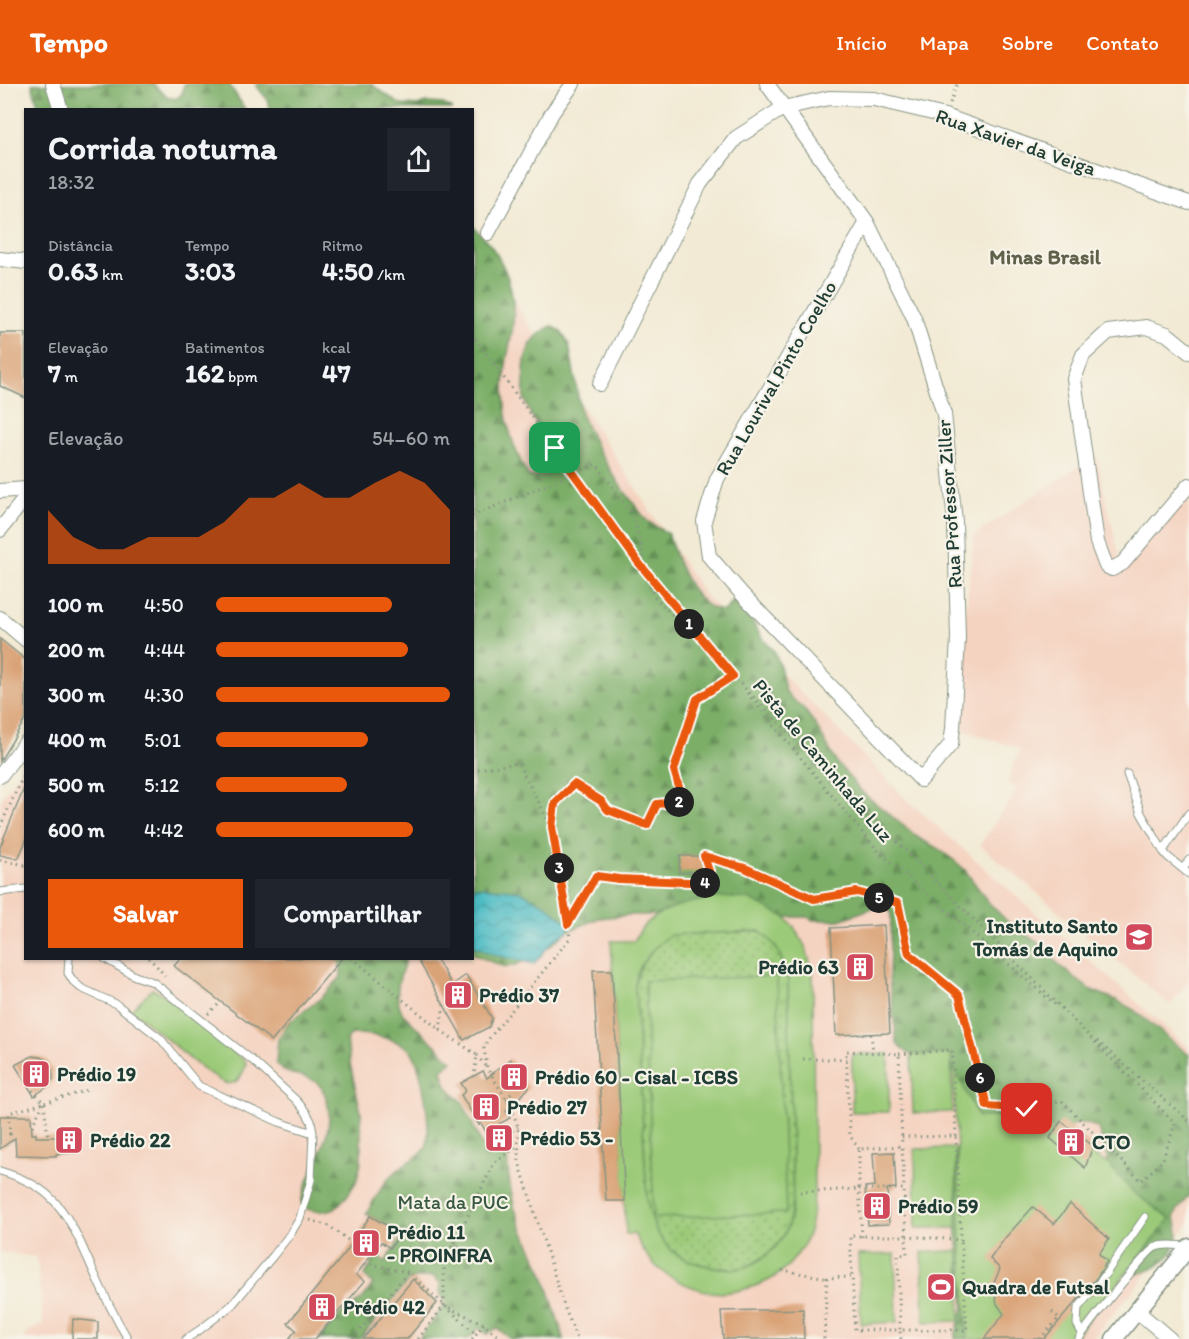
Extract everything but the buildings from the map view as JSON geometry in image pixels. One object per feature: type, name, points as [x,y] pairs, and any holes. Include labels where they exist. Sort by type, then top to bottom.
[{"type":"street","points":[[53,84],[59,108]]},
{"type":"street","points":[[488,233],[552,113],[573,84]]},
{"type":"street","name":"Rua Professor Ziller","points":[[766,84],[867,222],[914,318],[944,414],[955,522],[958,638],[951,744],[921,780]]},
{"type":"street","name":"Rua Xavier da Veiga","points":[[600,384],[700,184],[736,138],[783,108],[829,98],[874,99],[945,116],[1189,203]]},
{"type":"street","name":"Rua Lourival Pinto Coelho","points":[[867,222],[717,478],[704,520],[709,556],[742,594],[921,780]]},
{"type":"street","points":[[0,259],[24,262]]},
{"type":"street","points":[[1189,352],[1167,334],[1146,327],[1108,332],[1083,355],[1074,379],[1097,542],[1106,566],[1112,569],[1123,564],[1189,485]]},
{"type":"street","points":[[0,491],[24,489]]},
{"type":"street","points":[[0,530],[24,500]]},
{"type":"street","points":[[0,618],[24,638]]},
{"type":"street","points":[[0,776],[24,745]]},
{"type":"street","points":[[1114,1339],[1189,1247]]},
{"type":"street","points":[[1137,1311],[1170,1339]]},
{"type":"lane","points":[[1127,774],[1141,813],[1163,851],[1186,872],[1189,860]]},
{"type":"lane","points":[[1163,851],[1189,813]]},
{"type":"lane","points":[[0,892],[24,889]]},
{"type":"lane","points":[[69,960],[68,973],[73,981],[81,988],[116,1005],[160,1038],[199,1086],[279,1122],[313,1133]]},
{"type":"lane","points":[[107,960],[135,976],[153,982],[252,1060],[296,1100],[306,1112],[313,1133],[311,1180],[300,1218],[291,1233],[232,1305],[186,1339]]},
{"type":"lane","points":[[0,1171],[20,1177],[48,1195],[60,1207],[128,1339]]},
{"type":"lane","points":[[1081,1336],[1077,1324],[1078,1308],[1102,1279],[1145,1217]]},
{"type":"lane","points":[[1081,1336],[1153,1247],[1165,1245],[1189,1247]]},
{"type":"path","points":[[945,116],[957,84]]},
{"type":"path","name":"Pista de Caminhada Luz","points":[[474,337],[638,562],[877,850],[1189,1121]]},
{"type":"path","points":[[474,515],[596,464],[633,515],[653,595],[1175,1123],[1163,1160],[1141,1180],[1062,1101],[1027,1109],[987,1106],[959,995],[909,954],[898,903],[857,892],[814,899],[745,868],[704,856],[713,883],[596,876],[568,924]]},
{"type":"path","points":[[487,1068],[484,1048],[487,1041],[570,938],[552,827],[555,803],[574,784],[601,801],[608,810],[647,825],[657,804],[683,801],[674,770],[697,699],[733,676]]},
{"type":"path","points":[[474,770],[518,763],[552,827]]},
{"type":"path","points":[[0,827],[24,774]]},
{"type":"path","points":[[0,860],[24,865]]},
{"type":"path","points":[[354,960],[440,1030],[477,1055],[507,1100],[518,1127],[521,1167],[565,1309],[577,1339]]},
{"type":"path","points":[[201,1020],[221,1002]]},
{"type":"path","points":[[440,1030],[444,1005]]},
{"type":"path","points":[[871,1034],[873,1052]]},
{"type":"path","points":[[862,1237],[859,1149],[850,1136],[846,1051],[899,1054],[952,1050],[967,1330],[855,1330],[850,1236],[862,1237],[906,1236],[961,1240]]},
{"type":"path","points":[[899,1054],[907,1254],[898,1255],[901,1339]]},
{"type":"path","points":[[474,1076],[477,1055]]},
{"type":"path","points":[[803,1059],[847,1059]]},
{"type":"path","points":[[28,1086],[44,1103],[48,1137]]},
{"type":"path","points":[[10,1134],[10,1137],[9,1113],[88,1090]]},
{"type":"path","points":[[507,1100],[513,1090]]},
{"type":"path","points":[[32,1126],[44,1103]]},
{"type":"path","points":[[507,1134],[518,1127]]},
{"type":"path","points":[[902,1137],[956,1136]]},
{"type":"path","points":[[418,1339],[444,1306],[444,1264],[495,1163],[518,1145]]},
{"type":"path","points":[[859,1149],[903,1146]]},
{"type":"path","points":[[800,1192],[904,1189]]},
{"type":"path","points":[[300,1218],[329,1226],[352,1243]]},
{"type":"path","points":[[365,1263],[408,1272],[476,1334]]},
{"type":"path","points":[[782,1270],[827,1278],[852,1277]]},
{"type":"path","points":[[353,1339],[408,1272]]},
{"type":"path","points":[[824,1339],[827,1278]]},
{"type":"path","points":[[444,1306],[484,1324],[501,1339]]},
{"type":"path","points":[[1040,1339],[1059,1318],[1052,1312]]},
{"type":"path","points":[[472,1339],[484,1324]]},
{"type":"shaded area","points":[[474,240],[704,594],[905,798],[1189,1048],[1189,1224],[1092,1339],[24,1339],[26,1333],[43,1324],[37,1257],[0,1252],[0,801],[24,765],[24,960],[474,960]]},
{"type":"shaded area","points":[[1096,455],[1122,568],[1189,491],[1189,980],[1170,1005],[980,845],[1017,789],[1007,783],[1020,749],[953,727],[974,535]]},
{"type":"green space","points":[[32,84],[154,84],[168,97],[175,99],[182,94],[184,84],[229,84],[244,108],[39,108]]},
{"type":"green space","points":[[255,84],[371,84],[401,105],[418,106],[426,103],[442,104],[451,108],[270,108],[267,99]]},
{"type":"green space","points":[[474,228],[499,258],[509,283],[514,311],[504,389],[506,415],[512,441],[529,477],[547,475],[550,464],[547,445],[524,397],[526,355],[538,335],[552,326],[562,334],[569,345],[581,414],[597,448],[619,484],[647,521],[668,534],[681,569],[695,593],[704,602],[714,609],[725,611],[737,599],[743,605],[762,638],[774,651],[785,690],[803,708],[837,763],[863,793],[920,839],[955,861],[965,870],[988,902],[1017,931],[1042,946],[1061,967],[1089,989],[1134,1010],[1189,1055],[1189,1195],[1174,1218],[1178,1229],[1174,1248],[1160,1264],[1141,1273],[1131,1274],[1108,1201],[1107,1157],[1098,1128],[1076,1124],[1068,1128],[971,1336],[967,1339],[955,1339],[964,1306],[953,1193],[953,1175],[959,1145],[955,1076],[949,1067],[921,1060],[897,1044],[889,978],[891,914],[887,906],[878,906],[840,920],[791,917],[774,920],[719,915],[629,915],[599,918],[568,931],[539,955],[507,967],[474,954]]},
{"type":"green space","points":[[721,897],[748,899],[785,917],[794,927],[806,948],[813,974],[814,1192],[810,1229],[805,1242],[788,1265],[767,1281],[751,1287],[718,1293],[697,1289],[669,1276],[650,1260],[634,1234],[626,1234],[611,941],[634,941],[642,928],[658,914],[689,903]],"holes":[[[759,931],[779,952],[788,980],[793,1201],[788,1227],[775,1247],[749,1266],[728,1269],[708,1266],[684,1258],[668,1247],[653,1222],[647,1200],[635,985],[642,964],[653,949],[670,935]]]},
{"type":"green space","points":[[759,931],[775,947],[788,980],[793,1201],[788,1227],[780,1241],[769,1253],[749,1266],[723,1268],[696,1263],[673,1252],[661,1238],[651,1217],[647,1200],[635,985],[642,964],[653,949],[670,935]]},
{"type":"green space","name":"Mata da PUC","points":[[340,960],[406,960],[398,987],[400,1007],[403,1014],[452,1061],[442,1070],[446,1085],[463,1103],[483,1147],[507,1156],[514,1206],[543,1272],[564,1339],[511,1339],[497,1328],[487,1334],[479,1328],[468,1339],[419,1339],[446,1303],[440,1293],[440,1283],[433,1276],[410,1279],[360,1339],[319,1339],[340,1314],[363,1298],[373,1284],[364,1276],[377,1255],[385,1262],[404,1234],[366,1214],[388,1179],[425,1149],[428,1130],[422,1082],[410,1050],[382,1037],[352,1034],[347,1040],[361,1112],[361,1163],[356,1182],[335,1208],[315,1211],[307,1209],[301,1202],[326,1136],[329,1109],[322,1088],[314,1080],[282,1070],[276,1063],[278,1039],[288,1023],[320,999],[341,977]]},
{"type":"green space","points":[[777,976],[786,1213],[654,1218],[645,981]]},
{"type":"green space","points":[[152,989],[178,1005],[246,1062],[237,1081],[230,1084],[219,1080],[131,1010]]},
{"type":"green space","points":[[852,1054],[889,1054],[889,1112],[852,1112]]},
{"type":"green space","points":[[951,1054],[952,1112],[913,1113],[911,1055]]},
{"type":"green space","points":[[953,1065],[978,1117],[1024,1117],[1051,1126],[1069,1141],[1108,1164],[1134,1193],[1170,1219],[1073,1339],[968,1339]]},
{"type":"green space","points":[[956,1148],[957,1228],[916,1228],[915,1149]]},
{"type":"green space","name":"Quadra de Futsal","points":[[959,1251],[960,1321],[924,1322],[922,1252]]},
{"type":"green space","points":[[895,1254],[897,1322],[861,1324],[858,1255]]},
{"type":"water","points":[[474,886],[520,891],[546,905],[568,923],[568,931],[554,940],[534,964],[496,955],[474,946]]},
{"type":"place","name":"Instituto Santo Tomás de Aquino","points":[[1139,937]]},
{"type":"place","name":"Prédio 63","points":[[860,967]]},
{"type":"place","name":"Prédio 37","points":[[458,995]]},
{"type":"place","name":"Prédio 19","points":[[36,1074]]},
{"type":"place","name":"Prédio 60 - Cisal - ICBS","points":[[514,1077]]},
{"type":"place","name":"Prédio 27","points":[[486,1107]]},
{"type":"place","name":"Prédio 53 -","points":[[499,1138]]},
{"type":"place","name":"Prédio 22","points":[[69,1140]]},
{"type":"place","name":"CTO","points":[[1071,1142]]},
{"type":"place","name":"Prédio 59","points":[[877,1206]]},
{"type":"place","name":"Prédio 11 - PROINFRA","points":[[366,1243]]},
{"type":"place","name":"Quadra de Futsal","points":[[941,1287]]},
{"type":"place","name":"Prédio 42","points":[[322,1307]]},
{"type":"district","name":"Minas Brasil","points":[[1045,257]]},
{"type":"route","points":[[555,448],[638,562],[733,676],[697,699],[674,770],[683,801],[657,804],[647,825],[608,810],[601,801],[574,784],[555,803],[552,827],[568,924],[596,876],[713,883],[704,856],[745,868],[814,899],[857,892],[898,903],[909,954],[959,995],[987,1106],[1027,1109]]}]
